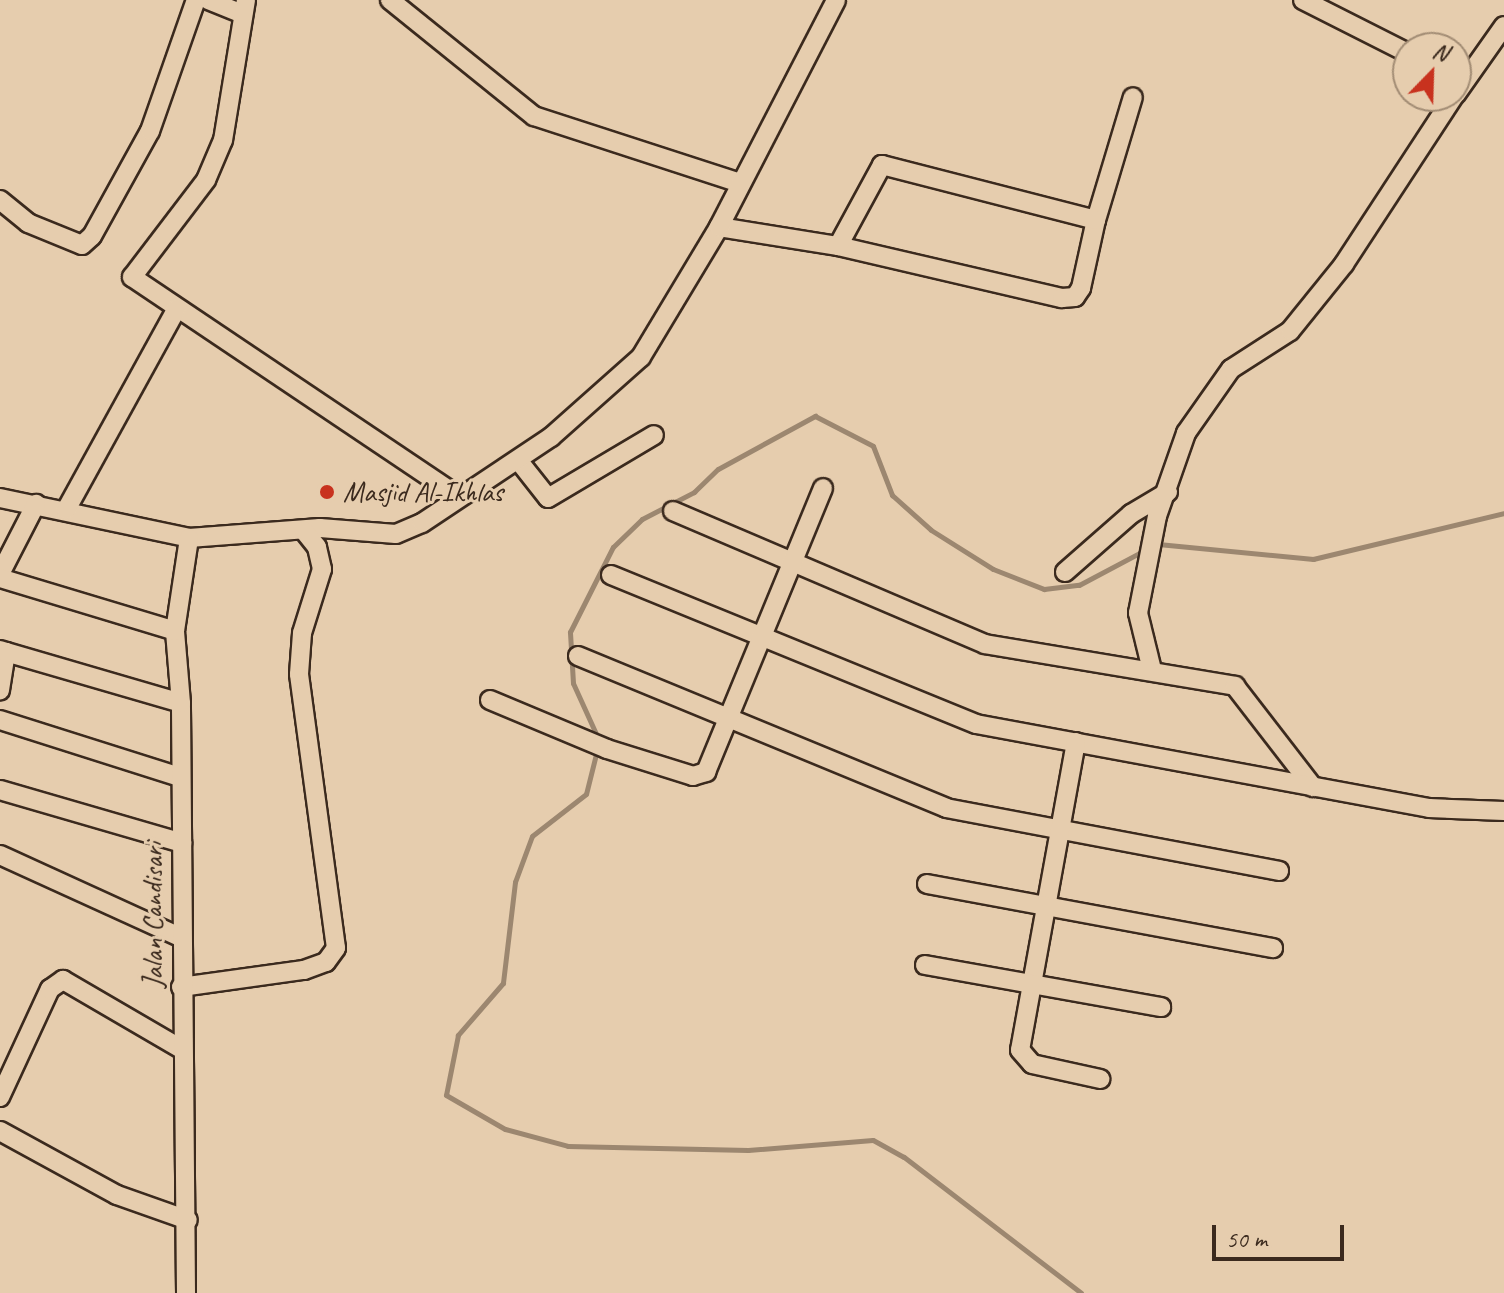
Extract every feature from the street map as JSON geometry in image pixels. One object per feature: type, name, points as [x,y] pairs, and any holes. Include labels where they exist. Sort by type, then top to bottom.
[{"type":"street","points":[[0,200],[28,223],[71,241],[82,245],[92,236],[150,131],[196,0]]},
{"type":"street","points":[[208,0],[244,7],[223,140],[206,180],[132,275],[459,497]]},
{"type":"street","points":[[390,0],[534,116],[740,183]]},
{"type":"street","points":[[0,498],[189,538],[304,531],[396,534],[459,497],[518,460],[608,392],[641,357],[719,227],[836,0]]},
{"type":"street","points":[[1303,0],[1392,45]]},
{"type":"street","points":[[1472,68],[1504,26]]},
{"type":"street","points":[[719,227],[838,246],[1062,298],[1075,297],[1081,288],[1096,220],[1133,97]]},
{"type":"street","points":[[1152,670],[1138,613],[1151,548],[1186,433],[1204,402],[1231,369],[1290,331],[1377,220],[1442,112]]},
{"type":"street","points":[[838,246],[882,165],[1096,220]]},
{"type":"street","points":[[66,510],[177,308]]},
{"type":"street","points":[[518,460],[548,498],[654,435]]},
{"type":"street","points":[[490,700],[607,749],[693,776],[713,763],[823,488]]},
{"type":"street","points":[[1065,572],[1131,514],[1168,492]]},
{"type":"street","points":[[36,504],[0,576],[175,631]]},
{"type":"street","points":[[673,511],[795,558],[985,644],[1235,686],[1313,787]]},
{"type":"street","points":[[181,987],[304,970],[326,962],[336,948],[299,674],[302,633],[322,569],[317,547],[304,531]]},
{"type":"street","name":"Jalan Candisari","points":[[186,1293],[188,1220],[180,1048],[181,703],[175,631],[189,538]]},
{"type":"street","points":[[611,575],[941,714],[1429,808],[1504,811]]},
{"type":"street","points":[[0,691],[3,651],[181,703]]},
{"type":"street","points":[[578,656],[946,808],[1279,871]]},
{"type":"street","points":[[0,720],[180,777]]},
{"type":"street","points":[[1076,742],[1032,984],[1023,1059],[1100,1079]]},
{"type":"street","points":[[0,790],[182,843]]},
{"type":"street","points":[[0,855],[180,937]]},
{"type":"street","points":[[927,884],[1273,948]]},
{"type":"street","points":[[925,965],[1161,1007]]},
{"type":"street","points":[[0,1097],[50,989],[63,980],[180,1048]]},
{"type":"street","points":[[0,1131],[117,1195],[188,1220]]},
{"type":"waterway","points":[[597,736],[573,683],[570,632],[613,547],[642,519],[694,492],[718,469],[815,416],[873,446],[892,495],[931,530],[993,569],[1044,589],[1079,585],[1145,550]]},
{"type":"waterway","points":[[1158,544],[1313,559],[1504,513]]},
{"type":"waterway","points":[[597,750],[586,794],[532,836],[515,882],[503,983],[458,1035],[446,1095],[505,1129],[568,1146],[748,1150],[873,1140],[904,1157],[1081,1293]]},
{"type":"place","name":"Masjid Al-Ikhlas","points":[[327,492]]}]
